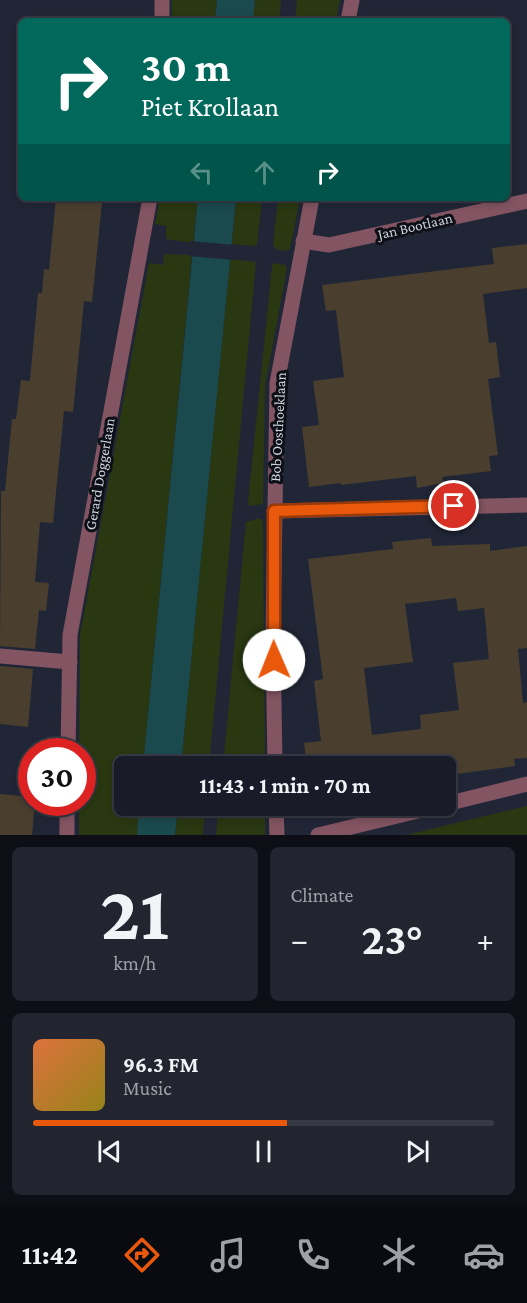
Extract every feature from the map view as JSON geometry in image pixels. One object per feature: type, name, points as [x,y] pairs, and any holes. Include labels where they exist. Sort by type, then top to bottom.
[{"type":"street","points":[[162,0],[162,18]]},
{"type":"street","points":[[349,18],[352,0]]},
{"type":"street","name":"Gerard Doggerlaan","points":[[68,738],[70,635],[149,201]]},
{"type":"street","name":"Bob Oosthoeklaan","points":[[276,756],[273,637],[277,383],[311,201]]},
{"type":"street","name":"Jan Bootlaan","points":[[303,241],[329,246],[527,201]]},
{"type":"street","points":[[274,511],[527,505]]},
{"type":"street","points":[[0,656],[70,662]]},
{"type":"street","points":[[456,802],[527,784]]},
{"type":"street","points":[[67,816],[67,835]]},
{"type":"street","points":[[276,816],[277,835]]},
{"type":"street","points":[[318,835],[397,816]]},
{"type":"shaded area","points":[[172,0],[217,0],[215,18],[172,18]]},
{"type":"shaded area","points":[[217,0],[255,0],[253,18],[215,18]]},
{"type":"shaded area","points":[[255,0],[281,0],[279,18],[253,18]]},
{"type":"shaded area","points":[[297,0],[340,0],[337,18],[295,18]]},
{"type":"shaded area","points":[[159,201],[198,201],[193,243],[166,239],[166,226],[155,224]]},
{"type":"shaded area","points":[[198,201],[236,201],[182,756],[144,756]]},
{"type":"shaded area","points":[[236,201],[262,201],[257,246],[232,244]]},
{"type":"shaded area","points":[[278,201],[299,201],[290,249],[286,251],[276,249],[273,245]]},
{"type":"shaded area","points":[[164,254],[192,255],[144,756],[114,756],[114,816],[138,816],[137,835],[79,835],[79,816],[96,816],[96,738],[79,738],[80,636],[149,263],[163,265]]},
{"type":"shaded area","points":[[230,259],[256,262],[210,756],[182,756]]},
{"type":"shaded area","points":[[274,263],[285,265],[287,268],[265,386],[263,504],[250,506],[248,503]]},
{"type":"shaded area","points":[[260,518],[263,522],[265,756],[224,756],[246,522]]},
{"type":"shaded area","points":[[527,806],[527,835],[406,835]]},
{"type":"shaded area","points":[[138,816],[177,816],[175,835],[137,835]]},
{"type":"shaded area","points":[[177,816],[204,816],[203,835],[175,835]]},
{"type":"shaded area","points":[[218,816],[265,816],[265,835],[216,835]]},
{"type":"pier","points":[[190,241],[235,245],[233,260],[189,256]]},
{"type":"building","points":[[56,201],[102,202],[92,302],[84,301],[73,412],[64,411],[53,523],[40,522],[35,582],[49,583],[46,611],[39,610],[35,649],[0,646],[1,491],[5,491],[12,419],[16,419],[21,380],[30,381],[38,293],[42,293],[44,269],[49,270]]},
{"type":"building","points":[[527,244],[527,288],[483,294],[489,343],[496,342],[500,377],[488,379],[498,455],[489,456],[491,471],[442,477],[443,483],[417,488],[416,476],[309,487],[302,427],[319,425],[313,381],[344,377],[336,310],[326,311],[322,285],[494,264],[492,248]]},
{"type":"building","points":[[431,538],[432,546],[490,544],[490,551],[527,546],[527,648],[518,649],[523,703],[527,702],[527,758],[514,759],[515,766],[456,774],[456,756],[306,756],[304,743],[321,741],[314,681],[323,679],[308,559],[393,549],[392,542]],"holes":[[[456,598],[458,611],[484,608],[489,659],[453,663],[459,710],[420,715],[421,729],[372,735],[364,668],[413,662],[405,604]]]},
{"type":"building","points":[[0,666],[33,669],[28,727],[0,724]]},
{"type":"building","points":[[0,794],[18,796],[18,816],[34,816],[32,835],[0,835]]},
{"type":"route","points":[[274,660],[274,511],[454,506]]}]
